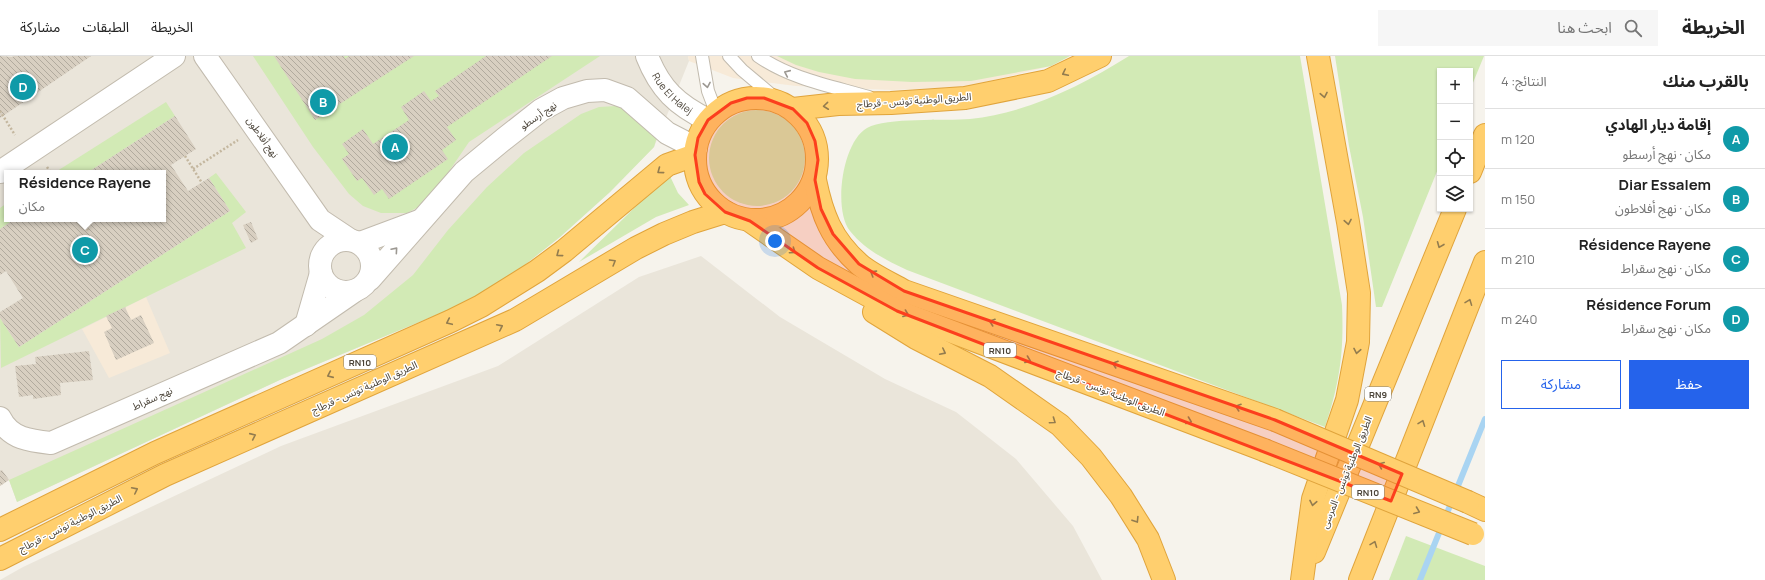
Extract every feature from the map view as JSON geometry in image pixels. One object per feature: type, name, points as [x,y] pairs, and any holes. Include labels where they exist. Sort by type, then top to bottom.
[{"type":"highway","name":"الطريق الوطنية تونس - قرطاج","points":[[786,106],[891,103],[965,98],[1048,81],[1100,56]]},
{"type":"highway","points":[[1302,580],[1313,499],[1348,400],[1358,342],[1359,293],[1348,222],[1318,56]]},
{"type":"highway","name":"الطريق الوطنية تونس - قرطاج","points":[[750,221],[770,219],[789,211],[805,198],[815,180],[818,160],[815,141],[807,123],[786,106],[764,98],[747,98],[731,103],[712,116],[698,138],[695,152],[695,169],[699,182],[705,194],[714,204],[725,212],[750,221],[818,268],[897,310],[1264,450],[1479,537]]},
{"type":"highway","points":[[1473,165],[1485,135]]},
{"type":"highway","name":"RN10","points":[[0,530],[155,453],[451,321],[480,306],[520,282],[564,251],[667,165],[695,152]]},
{"type":"highway","points":[[815,180],[821,209],[833,234],[859,264],[904,291],[1275,420],[1477,506]]},
{"type":"highway","name":"الطريق الوطنية تونس - قرطاج","points":[[0,558],[165,475],[486,334],[526,313],[636,248],[693,222],[725,212]]},
{"type":"highway","name":"الطريق الوطنية تونس - المرسى","points":[[1302,580],[1454,212]]},
{"type":"highway","points":[[1360,580],[1485,262]]},
{"type":"highway","points":[[818,268],[854,299],[916,338],[990,376],[1060,425],[1091,457],[1121,496],[1148,539],[1164,580]]},
{"type":"street","points":[[0,172],[174,56]]},
{"type":"street","name":"نهج أفلاطون","points":[[205,56],[257,128],[320,220],[355,241]]},
{"type":"street","name":"Rue El Halej","points":[[647,56],[653,71],[675,100],[690,112],[712,116]]},
{"type":"street","name":"نهج أرسطو","points":[[362,286],[464,172],[541,110],[563,98],[587,91],[605,90],[627,98],[667,133],[695,152]]},
{"type":"street","points":[[306,325],[320,268],[324,253],[330,245],[340,240],[355,241],[368,250],[372,259],[373,269],[362,286],[343,292],[333,289],[325,282],[320,268],[320,220]]},
{"type":"street","name":"نهج أرسطو","points":[[355,241],[422,220]]},
{"type":"street","name":"نهج سقراط","points":[[0,418],[13,433],[27,441],[51,443],[279,343],[362,286]]},
{"type":"lane","points":[[702,56],[712,116]]},
{"type":"lane","points":[[729,56],[742,70],[786,106]]},
{"type":"lane","points":[[758,56],[774,67],[792,76],[891,103]]},
{"type":"path","points":[[0,112],[28,154]]},
{"type":"path","points":[[193,169],[257,128]]},
{"type":"path","points":[[185,156],[202,183]]},
{"type":"path","points":[[83,222],[88,230]]},
{"type":"highlighted area","points":[[747,98],[764,98],[793,109],[807,123],[815,141],[818,160],[815,180],[821,209],[833,234],[859,264],[904,291],[1275,420],[1402,474],[1391,501],[897,311],[818,268],[750,221],[725,212],[705,194],[699,182],[695,155],[698,138],[708,120],[731,103]]},
{"type":"shaded area","points":[[0,56],[688,56],[689,61],[654,147],[610,192],[560,237],[489,293],[282,379],[17,502],[9,480],[0,486]]},
{"type":"shaded area","points":[[688,56],[1070,56],[1051,66],[965,87],[892,90],[796,86],[733,78],[689,61]]},
{"type":"shaded area","points":[[701,256],[780,317],[885,379],[956,412],[1016,459],[1073,526],[1102,580],[0,580],[23,567],[281,446],[498,366],[639,277]]},
{"type":"shaded area","points":[[146,297],[170,353],[109,378],[82,329]]},
{"type":"green space","points":[[253,56],[600,56],[469,142],[428,202],[407,213],[381,213],[363,206],[349,194],[313,147]]},
{"type":"green space","points":[[777,56],[1070,56],[1051,66],[971,81],[912,82],[855,79],[819,72],[796,65]]},
{"type":"green space","points":[[1129,56],[1300,56],[1342,305],[1340,367],[1334,396],[1325,427],[907,270],[869,249],[850,231],[845,221],[842,208],[841,193],[843,177],[846,161],[851,147],[858,136],[867,128],[888,122],[970,119],[1012,111],[1073,88]]},
{"type":"green space","points":[[1335,56],[1484,56],[1473,83],[1473,68],[1437,68],[1437,171],[1382,307],[1376,307],[1363,217],[1349,146]]},
{"type":"green space","points":[[166,102],[175,116],[92,170],[59,170]]},
{"type":"green space","points":[[616,106],[633,111],[657,137],[654,147],[610,192],[560,237],[489,293],[282,379],[17,502],[9,480],[322,339],[364,315],[413,275],[448,230],[487,187],[524,153],[581,114],[599,107]]},
{"type":"green space","points":[[757,110],[775,114],[791,124],[801,140],[805,158],[801,176],[791,192],[775,202],[757,206],[739,202],[723,192],[713,176],[709,158],[713,140],[723,124],[739,114]]},
{"type":"green space","points":[[216,173],[246,212],[232,223],[246,248],[1,368],[0,318],[19,347],[230,211],[209,178]]},
{"type":"green space","points":[[669,174],[678,193],[689,205],[656,217],[579,262]]},
{"type":"green space","points":[[4,205],[4,222],[10,222],[0,229],[0,208]]},
{"type":"green space","points":[[1406,536],[1485,566],[1485,580],[1389,580]]},
{"type":"building","points":[[0,56],[12,57],[91,56],[0,118]]},
{"type":"building","points":[[274,56],[344,56],[345,59],[349,56],[414,56],[315,120]]},
{"type":"building","points":[[486,56],[552,56],[447,127],[456,140],[442,150],[448,159],[389,199],[382,189],[374,195],[362,178],[357,181],[342,159],[349,154],[342,144],[363,129],[373,144],[409,120],[401,107],[424,91],[431,101],[439,96],[435,91]]},
{"type":"building","points":[[175,116],[196,149],[171,165],[188,191],[209,178],[230,211],[19,347],[0,318],[0,312],[23,298],[6,271],[0,275],[0,229],[10,222],[166,222],[166,170],[92,170]]},
{"type":"building","points":[[251,222],[258,239],[251,243],[243,225]]},
{"type":"building","points":[[125,307],[131,320],[141,315],[154,343],[116,360],[104,332],[112,328],[106,316]]},
{"type":"building","points":[[89,351],[93,380],[60,383],[61,395],[33,399],[33,395],[19,397],[15,366],[36,364],[35,357]]},
{"type":"building","points":[[2,470],[9,480],[0,486],[0,471]]},
{"type":"waterway","points":[[1420,580],[1485,419]]},
{"type":"place","name":"Résidence Forum","points":[[23,87]]},
{"type":"place","name":"Diar Essalem","points":[[323,102]]},
{"type":"place","name":"إقامة ديار الهادي","points":[[395,147]]},
{"type":"place","name":"Résidence Rayene","points":[[85,250]]}]
